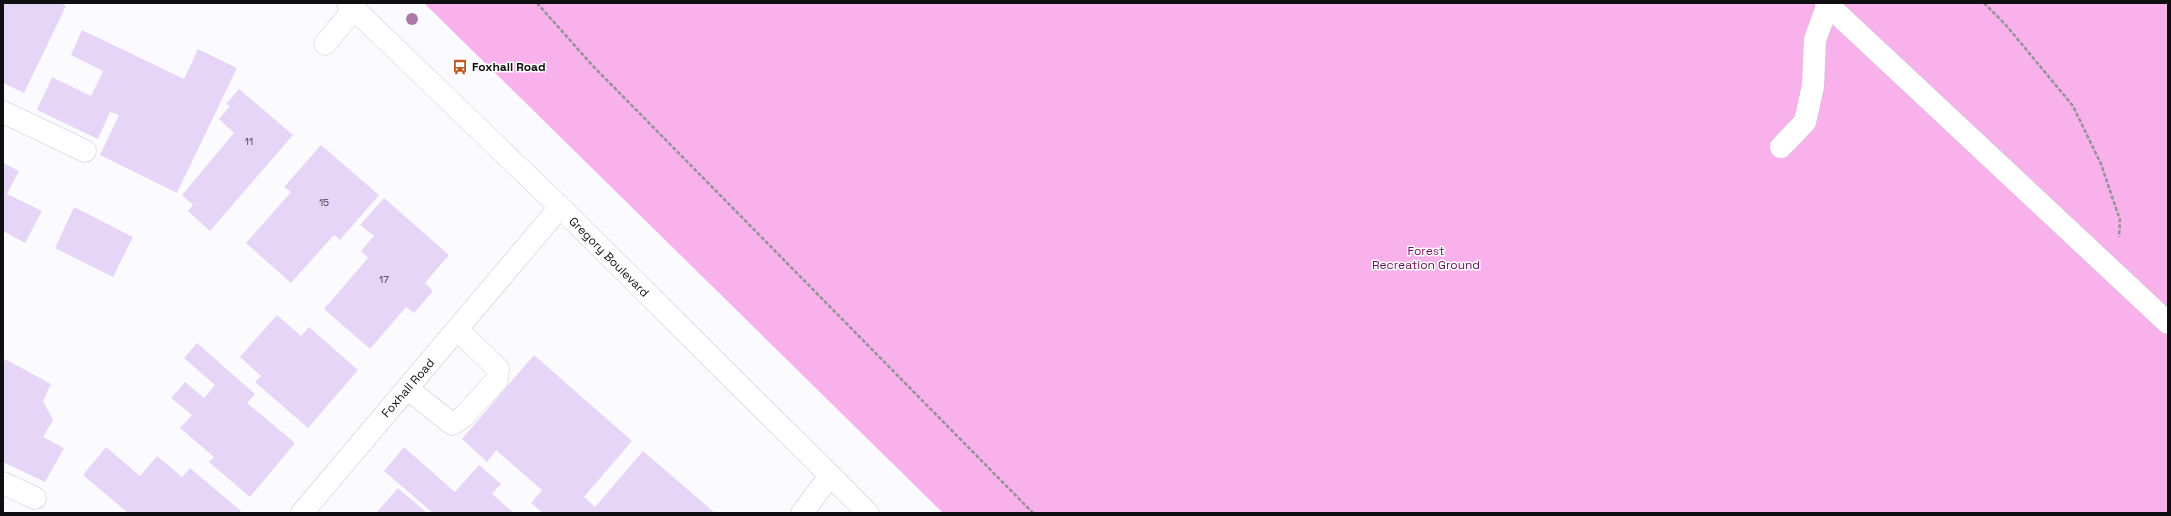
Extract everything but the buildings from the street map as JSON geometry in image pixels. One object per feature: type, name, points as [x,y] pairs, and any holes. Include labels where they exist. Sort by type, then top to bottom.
[{"type":"street","points":[[1781,147],[1805,122],[1813,86],[1815,40],[1827,4],[2168,323]]},
{"type":"street","points":[[326,44],[351,6]]},
{"type":"street","name":"Gregory Boulevard","points":[[351,6],[560,207],[829,477],[868,513]]},
{"type":"street","points":[[3,112],[85,151]]},
{"type":"street","name":"Foxhall Road","points":[[302,513],[458,330],[560,207]]},
{"type":"street","points":[[408,389],[452,424],[464,417],[497,380],[498,369],[458,330]]},
{"type":"street","points":[[802,513],[829,477]]},
{"type":"street","points":[[3,483],[35,498]]},
{"type":"path","points":[[537,3],[592,65],[1033,513]]},
{"type":"path","points":[[1984,3],[2005,24],[2073,106],[2101,164],[2120,220],[2115,273]]},
{"type":"green space","name":"Forest Recreation Ground","points":[[424,3],[2168,3],[2168,513],[943,513]]},
{"type":"place","name":"Foxhall Road","points":[[460,67]]}]
